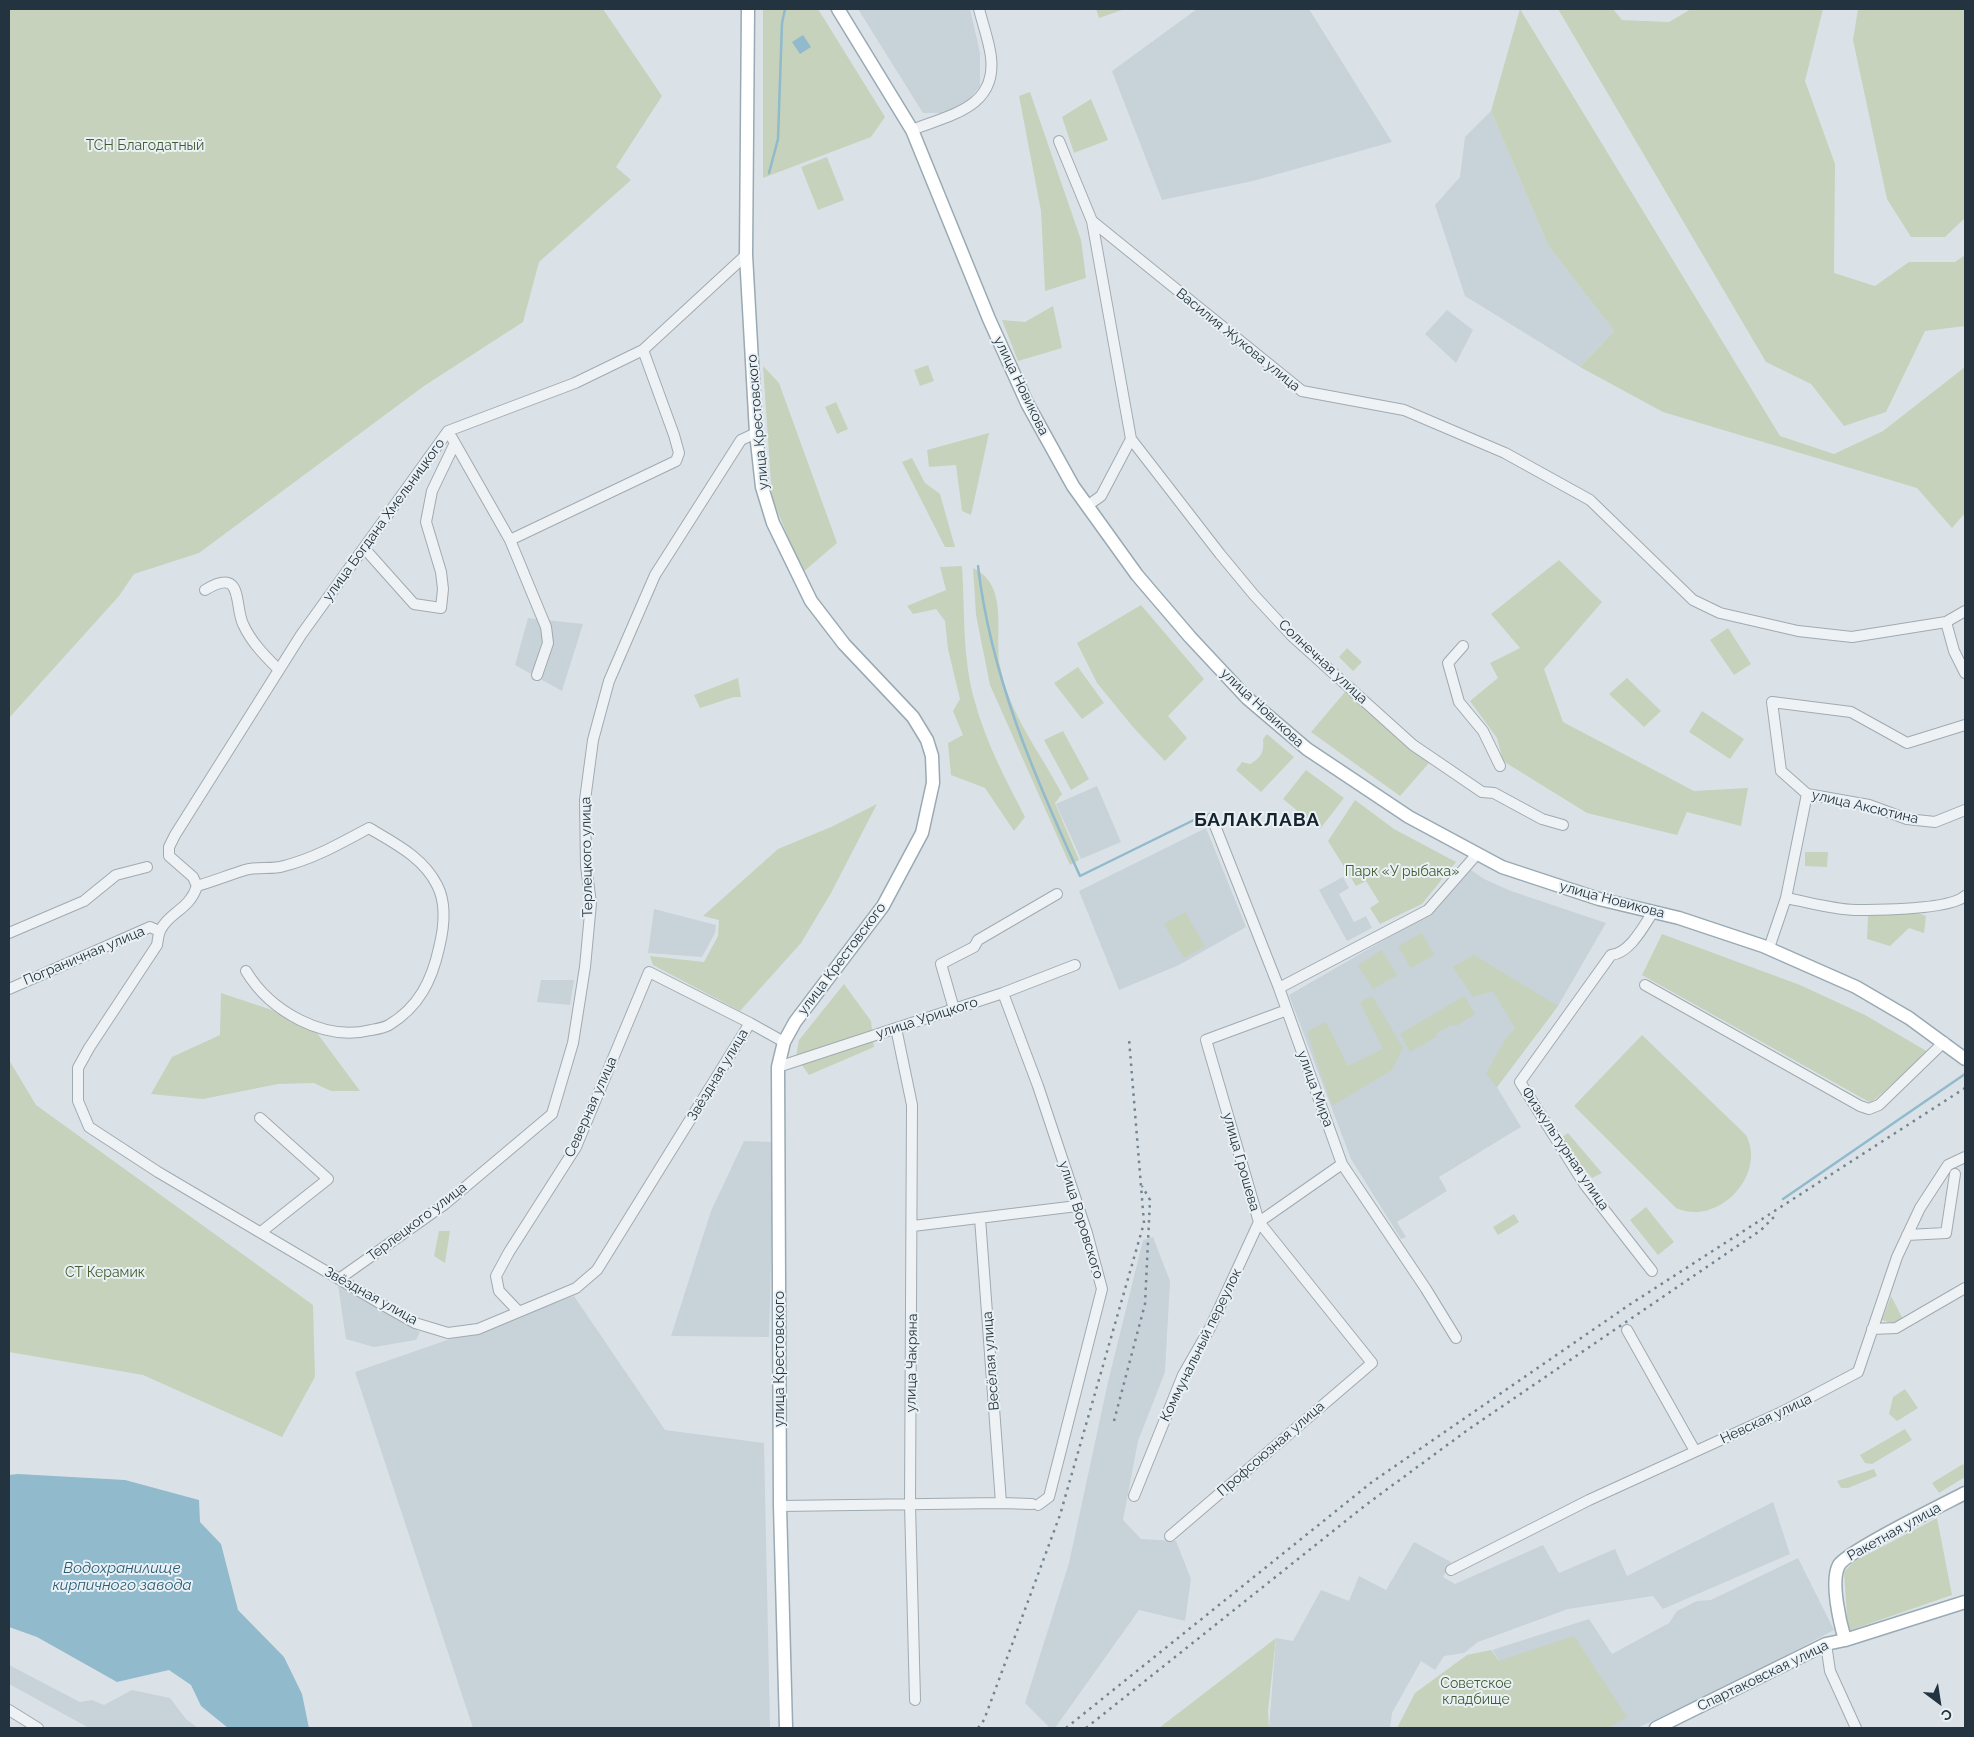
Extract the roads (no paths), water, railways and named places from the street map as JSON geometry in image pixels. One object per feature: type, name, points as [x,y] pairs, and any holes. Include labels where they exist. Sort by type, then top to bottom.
[{"type":"main road","name":"улица Крестовского","points":[[748,9],[746,255],[756,433],[762,487],[773,522],[808,594],[844,644],[914,717],[927,740],[933,783],[922,833],[888,898],[795,1022],[784,1042],[778,1066],[780,1506],[786,1728]]},
{"type":"main road","name":"улица Новикова","points":[[838,9],[912,130],[989,320],[1026,403],[1087,506],[1137,574],[1190,637],[1247,698],[1307,749],[1409,817],[1502,868],[1599,899],[1679,918],[1769,948],[1856,987],[1909,1018],[1965,1059]]},
{"type":"main road","name":"Ракетная улица","points":[[1844,1640],[1838,1611],[1836,1575],[1839,1564],[1868,1545],[1965,1493]]},
{"type":"main road","name":"Спартаковская улица","points":[[1656,1728],[1826,1644],[1965,1602]]},
{"type":"street","points":[[912,130],[973,104],[983,96],[989,85],[991,57],[979,9]]},
{"type":"street","points":[[1059,141],[1092,221],[1131,439],[1101,496],[1087,506]]},
{"type":"street","name":"Василия Жукова улица","points":[[1092,221],[1302,392],[1404,410],[1504,453],[1590,500],[1693,600],[1720,613],[1798,631],[1852,637],[1946,622],[1965,611]]},
{"type":"street","name":"улица Богдана Хмельницкого","points":[[197,886],[193,877],[169,856],[169,847],[175,835],[301,635],[448,431],[575,383],[643,350],[746,255]]},
{"type":"street","points":[[510,540],[676,461],[678,453],[674,435],[643,350]]},
{"type":"street","points":[[448,431],[510,540],[546,627],[548,643],[537,675]]},
{"type":"street","name":"Терлецкого улица","points":[[340,1279],[445,1204],[552,1114],[574,1043],[585,967],[591,903],[586,866],[585,800],[593,740],[609,681],[655,575],[742,440],[756,433]]},
{"type":"street","name":"Солнечная улица","points":[[1131,439],[1254,596],[1292,636],[1412,745],[1482,792],[1494,793],[1542,819],[1563,825]]},
{"type":"street","points":[[364,548],[414,604],[441,608],[443,589],[441,572],[426,522],[432,491],[455,443]]},
{"type":"street","points":[[205,590],[217,583],[227,583],[234,589],[240,603],[242,623],[260,651],[279,670]]},
{"type":"street","points":[[1946,622],[1954,651],[1965,673]]},
{"type":"street","points":[[1464,646],[1448,663],[1459,702],[1483,731],[1500,766]]},
{"type":"street","name":"улица Аксютина","points":[[1965,725],[1907,743],[1851,712],[1772,702],[1781,771],[1806,794],[1869,805],[1907,819],[1935,822],[1965,810]]},
{"type":"street","points":[[1769,948],[1786,898],[1806,794]]},
{"type":"street","name":"улица Мира","points":[[1212,818],[1279,988],[1342,1164],[1426,1289],[1456,1338]]},
{"type":"street","points":[[159,931],[194,895],[197,886],[247,869],[282,867],[301,861],[332,849],[368,828],[408,852],[428,871],[438,886],[445,922],[433,974],[421,995],[405,1013],[388,1026],[357,1034],[326,1030],[304,1023],[276,1004],[255,986],[246,971]]},
{"type":"street","points":[[1279,988],[1294,982],[1428,910],[1477,854]]},
{"type":"street","points":[[9,933],[84,901],[116,876],[147,867]]},
{"type":"street","points":[[954,1009],[942,964],[974,947],[978,940],[1057,894]]},
{"type":"street","points":[[1786,898],[1853,910],[1931,906],[1960,900],[1965,896]]},
{"type":"street","name":"Физкультурная улица","points":[[1652,1271],[1585,1185],[1520,1082],[1611,955],[1619,954],[1632,941],[1653,912]]},
{"type":"street","name":"Пограничная улица","points":[[9,989],[150,928],[159,931]]},
{"type":"street","name":"Звёздная улица","points":[[159,931],[157,945],[89,1048],[78,1068],[78,1101],[89,1127],[158,1172],[415,1323],[448,1333],[478,1329],[576,1288],[597,1270],[750,1023],[784,1042]]},
{"type":"street","name":"улица Урицкого","points":[[778,1066],[1003,993],[1075,965]]},
{"type":"street","name":"Северная улица","points":[[518,1311],[499,1291],[496,1276],[508,1252],[576,1147],[648,972],[750,1023]]},
{"type":"street","points":[[1645,985],[1860,1106],[1869,1109],[1879,1105],[1944,1042]]},
{"type":"street","name":"улица Воровского","points":[[1002,1503],[1035,1505],[1048,1497],[1102,1289],[1038,1086],[1003,993]]},
{"type":"street","name":"улица Грошева","points":[[1287,1010],[1206,1040],[1259,1222],[1372,1363]]},
{"type":"street","name":"улица Чакряна","points":[[896,1028],[912,1104],[913,1226],[910,1504],[915,1700]]},
{"type":"street","points":[[260,1118],[328,1179],[260,1232]]},
{"type":"street","name":"Невская улица","points":[[1451,1570],[1589,1500],[1784,1411],[1858,1372],[1897,1257],[1938,1177],[1948,1166],[1965,1157]]},
{"type":"street","points":[[1259,1222],[1342,1164]]},
{"type":"street","points":[[1908,1235],[1946,1233],[1955,1174]]},
{"type":"street","points":[[913,1226],[1077,1206]]},
{"type":"street","name":"Весёлая улица","points":[[980,1218],[1002,1503]]},
{"type":"street","name":"Коммунальный переулок","points":[[1134,1496],[1183,1375],[1210,1328],[1259,1222]]},
{"type":"street","points":[[1872,1329],[1896,1328],[1965,1288]]},
{"type":"street","points":[[1627,1330],[1695,1451]]},
{"type":"street","name":"Профсоюзная улица","points":[[1170,1536],[1372,1363]]},
{"type":"street","points":[[780,1506],[1002,1503]]},
{"type":"street","points":[[1826,1644],[1830,1671],[1856,1728]]},
{"type":"street","points":[[9,1710],[38,1728]]},
{"type":"water","points":[[803,35],[811,47],[800,54],[792,42]]},
{"type":"water","name":"Водохранилище кирпичного завода","points":[[9,1475],[125,1480],[199,1500],[200,1522],[221,1544],[238,1610],[284,1657],[302,1694],[309,1728],[228,1728],[201,1706],[191,1685],[169,1670],[117,1682],[37,1637],[9,1627]]},
{"type":"waterway","points":[[769,173],[778,139],[782,23],[785,9]]},
{"type":"waterway","points":[[978,566],[984,607],[1004,686],[1046,801],[1080,876],[1204,815]]},
{"type":"waterway","points":[[1783,1199],[1965,1074]]},
{"type":"railway","points":[[978,1728],[984,1720],[1060,1515],[1144,1223],[1129,1039]]},
{"type":"railway","points":[[1066,1728],[1372,1482],[1629,1305],[1965,1088]]},
{"type":"railway","points":[[1114,1421],[1145,1304],[1150,1200],[1142,1186]]},
{"type":"railway","points":[[1086,1728],[1367,1504],[1469,1429],[1761,1230],[1775,1216]]},
{"type":"district","name":"БАЛАКЛАВА","points":[[1257,820]]},
{"type":"park label","name":"ТСН Благодатный","points":[[145,146]]},
{"type":"park label","name":"Парк «У рыбака»","points":[[1402,872]]},
{"type":"park label","name":"СТ Керамик","points":[[105,1273]]},
{"type":"park label","name":"Советское кладбище","points":[[1476,1692]]}]
